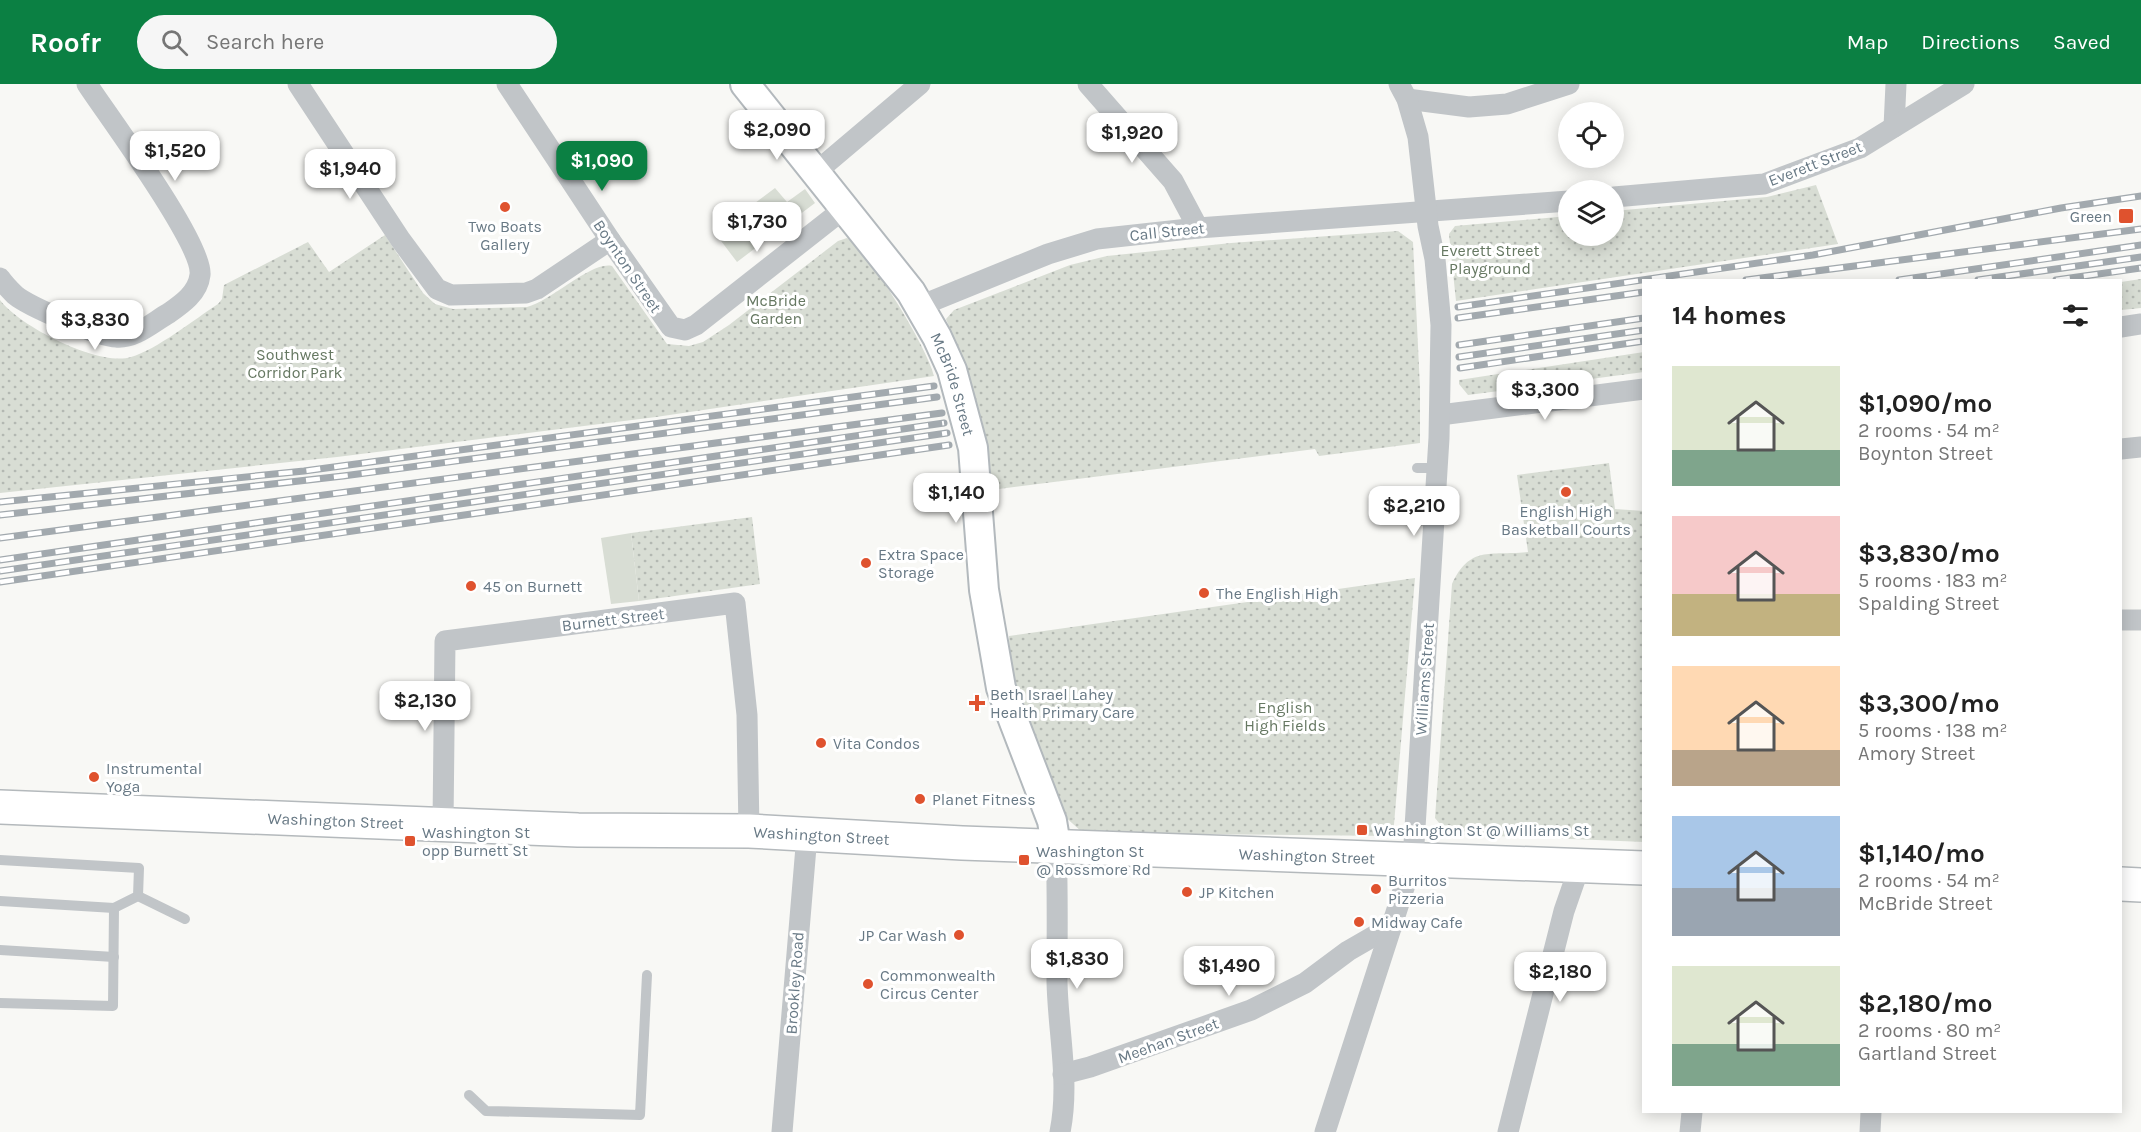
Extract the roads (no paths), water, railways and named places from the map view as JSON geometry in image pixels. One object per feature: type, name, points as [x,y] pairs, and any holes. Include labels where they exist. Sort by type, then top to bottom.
[{"type":"main road","name":"Washington Street","points":[[0,807],[590,831],[749,831],[1642,868]]},
{"type":"main road","points":[[2122,884],[2141,885]]},
{"type":"street","points":[[0,278],[16,296],[34,306],[116,338],[137,333],[183,303],[193,292],[200,276],[197,256],[172,213],[87,84]]},
{"type":"street","points":[[298,84],[400,239],[437,289],[451,295],[526,293],[537,290],[610,240]]},
{"type":"street","name":"Boynton Street","points":[[507,84],[610,240],[671,327],[685,330],[703,320],[845,208]]},
{"type":"street","name":"McBride Street","points":[[745,84],[920,306],[948,361],[966,416],[975,465],[982,562],[994,657],[1001,688],[1052,821],[1056,845]]},
{"type":"street","points":[[816,172],[920,84]]},
{"type":"street","points":[[1088,84],[1173,181],[1198,228]]},
{"type":"street","points":[[1403,91],[1469,107],[1508,104],[1569,84]]},
{"type":"street","points":[[1894,127],[1896,84]]},
{"type":"street","name":"Everett Street","points":[[1624,196],[1764,184],[1860,148],[1964,84]]},
{"type":"street","name":"Williams Street","points":[[1325,1132],[1413,860],[1434,521],[1427,468],[1440,415],[1439,296],[1418,137],[1403,91]]},
{"type":"street","points":[[1427,213],[1558,202]]},
{"type":"street","name":"Call Street","points":[[920,306],[1071,246],[1115,237],[1198,228],[1427,213]]},
{"type":"street","points":[[2122,327],[2141,324]]},
{"type":"street","points":[[1440,415],[1642,388]]},
{"type":"street","points":[[2122,449],[2141,447]]},
{"type":"street","name":"Burnett Street","points":[[443,824],[445,641],[735,603],[747,715],[749,831]]},
{"type":"street","points":[[2122,620],[2141,620]]},
{"type":"street","name":"Brookley Road","points":[[782,1132],[807,835]]},
{"type":"street","points":[[1056,845],[1059,910],[1057,982],[1063,1074],[1063,1117],[1060,1132]]},
{"type":"street","points":[[1508,1132],[1564,911],[1580,865]]},
{"type":"street","name":"Meehan Street","points":[[1063,1074],[1090,1067],[1251,1010],[1305,983],[1348,951],[1393,925]]},
{"type":"street","points":[[1690,1132],[1692,1113]]},
{"type":"street","points":[[1870,1132],[1871,1113]]},
{"type":"lane","points":[[1410,520],[1434,521]]},
{"type":"lane","points":[[0,860],[139,868],[138,896]]},
{"type":"lane","points":[[0,901],[114,908],[138,896]]},
{"type":"lane","points":[[138,896],[185,919]]},
{"type":"lane","points":[[0,1003],[113,1006],[114,908]]},
{"type":"lane","points":[[0,950],[114,957]]},
{"type":"lane","points":[[469,1095],[486,1111],[640,1115],[647,975]]},
{"type":"railway","points":[[1649,279],[1813,255],[2061,208],[2141,196]]},
{"type":"railway","points":[[1754,279],[2141,229]]},
{"type":"railway","points":[[1906,279],[2141,245]]},
{"type":"railway","points":[[1985,279],[2141,257]]},
{"type":"railway","points":[[2063,279],[2141,268]]},
{"type":"railway","points":[[1458,307],[1642,280]]},
{"type":"railway","points":[[1458,318],[1642,292]]},
{"type":"railway","points":[[1459,345],[1642,318]]},
{"type":"railway","points":[[1459,357],[1642,330]]},
{"type":"railway","points":[[1460,368],[1642,341]]},
{"type":"railway","points":[[0,502],[304,471],[934,386]]},
{"type":"railway","points":[[0,515],[343,476],[937,397]]},
{"type":"railway","points":[[0,538],[942,413]]},
{"type":"railway","points":[[0,560],[944,423]]},
{"type":"railway","points":[[0,571],[947,433]]},
{"type":"railway","points":[[0,582],[949,445]]},
{"type":"place","name":"Two Boats Gallery","points":[[505,207]]},
{"type":"place","name":"Green","points":[[2126,216]]},
{"type":"place","name":"English High Basketball Courts","points":[[1566,492]]},
{"type":"place","name":"Extra Space Storage","points":[[866,563]]},
{"type":"place","name":"45 on Burnett","points":[[471,586]]},
{"type":"place","name":"The English High","points":[[1204,593]]},
{"type":"place","name":"Beth Israel Lahey Health Primary Care","points":[[977,703]]},
{"type":"place","name":"Vita Condos","points":[[821,743]]},
{"type":"place","name":"Instrumental Yoga","points":[[94,777]]},
{"type":"place","name":"Planet Fitness","points":[[920,799]]},
{"type":"place","name":"Washington St @ Williams St","points":[[1362,830]]},
{"type":"place","name":"Washington St opp Burnett St","points":[[410,841]]},
{"type":"place","name":"Washington St @ Rossmore Rd","points":[[1024,860]]},
{"type":"place","name":"Burritos Pizzeria","points":[[1376,889]]},
{"type":"place","name":"JP Kitchen","points":[[1187,892]]},
{"type":"place","name":"Midway Cafe","points":[[1359,922]]},
{"type":"place","name":"JP Car Wash","points":[[959,935]]},
{"type":"place","name":"Commonwealth Circus Center","points":[[868,984]]},
{"type":"park label","name":"Everett Street Playground","points":[[1490,259]]},
{"type":"park label","name":"McBride Garden","points":[[776,309]]},
{"type":"park label","name":"Southwest Corridor Park","points":[[295,363]]},
{"type":"park label","name":"English High Fields","points":[[1285,716]]}]
